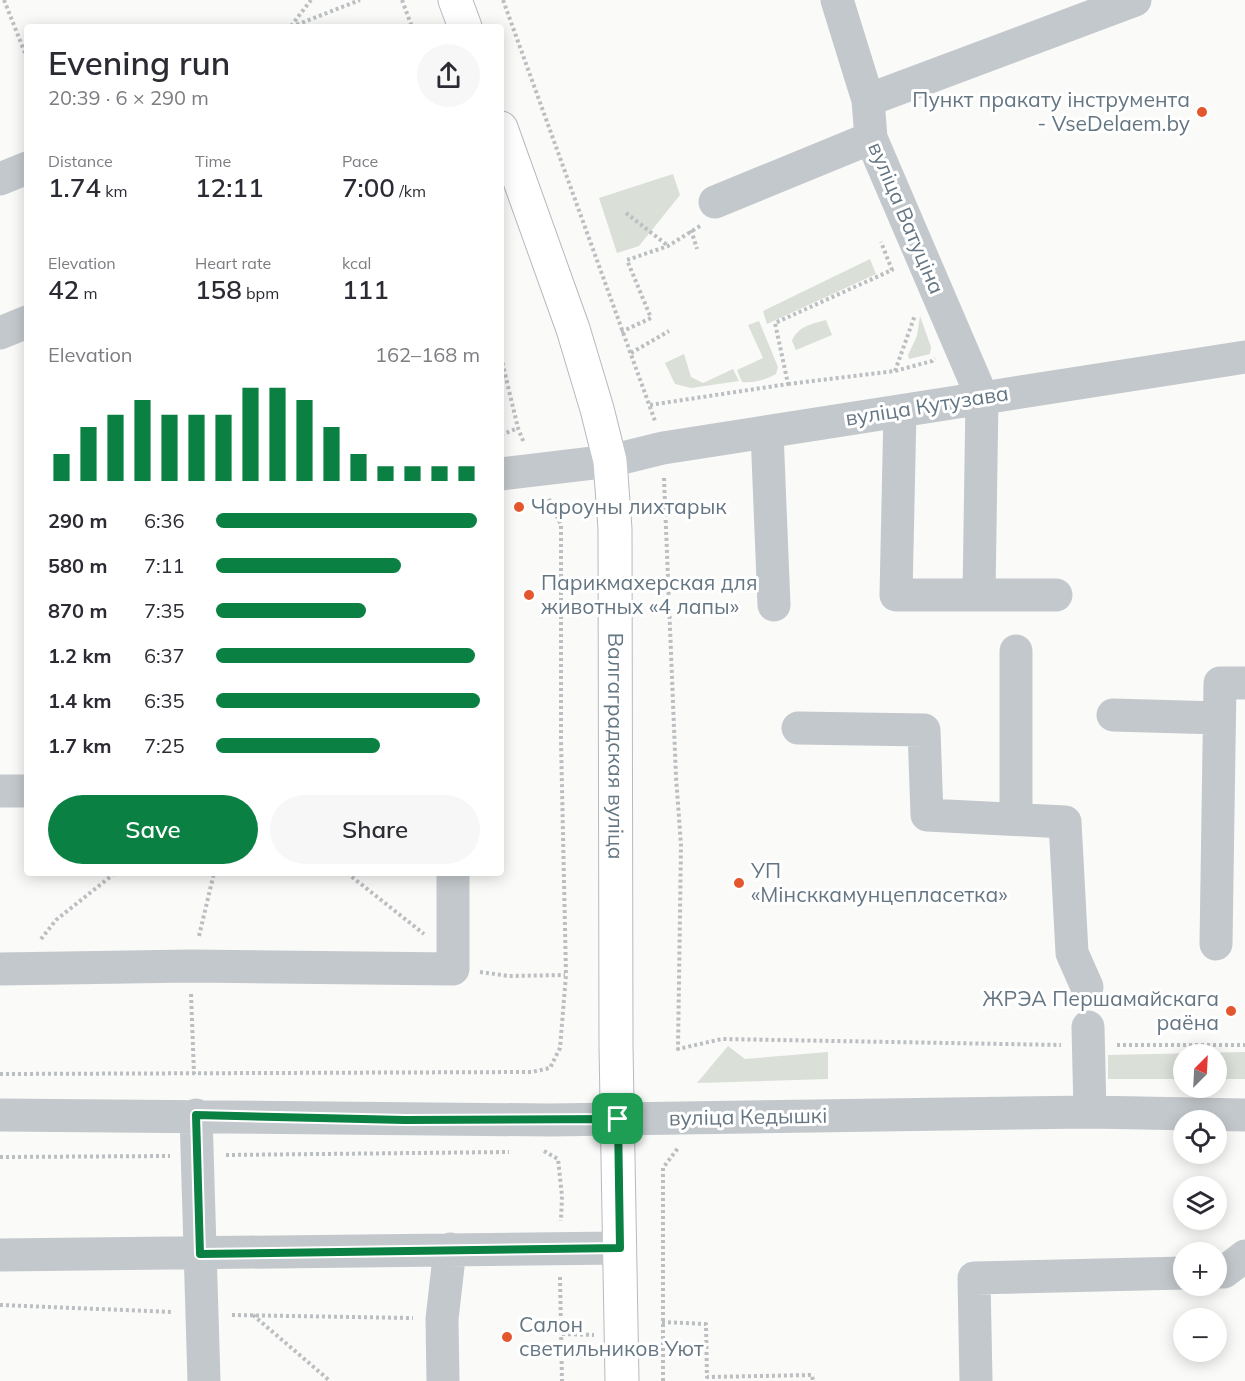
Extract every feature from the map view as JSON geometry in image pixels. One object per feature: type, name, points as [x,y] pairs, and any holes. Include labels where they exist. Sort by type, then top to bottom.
[{"type":"main road","points":[[455,0],[464,24]]},
{"type":"main road","name":"Валгаградская вуліца","points":[[504,136],[573,329],[610,461],[615,529],[615,1023],[622,1381]]},
{"type":"street","name":"вуліца Ватуціна","points":[[837,0],[868,100],[871,138],[982,397]]},
{"type":"street","points":[[868,100],[1135,0]]},
{"type":"street","points":[[708,214],[871,138]]},
{"type":"street","points":[[0,179],[24,169]]},
{"type":"street","points":[[0,333],[24,323]]},
{"type":"street","name":"вуліца Кутузава","points":[[504,474],[610,461],[663,448],[1245,357]]},
{"type":"street","points":[[979,595],[982,397]]},
{"type":"street","points":[[900,411],[896,595],[1056,595]]},
{"type":"street","points":[[767,432],[774,605]]},
{"type":"street","points":[[1016,651],[1016,819]]},
{"type":"street","points":[[1216,944],[1220,683],[1245,683]]},
{"type":"street","points":[[1113,716],[1219,718]]},
{"type":"street","points":[[798,728],[924,730],[927,815],[1065,822],[1072,953],[1087,987]]},
{"type":"street","points":[[0,791],[24,791]]},
{"type":"street","points":[[10,969],[453,963],[453,876]]},
{"type":"street","points":[[1088,1036],[1090,1112]]},
{"type":"street","name":"вуліца Кедышкі","points":[[0,1115],[196,1115],[405,1120],[1090,1112],[1245,1115]]},
{"type":"street","points":[[196,1115],[200,1254],[215,1314],[204,1381]]},
{"type":"street","points":[[0,1255],[620,1248]]},
{"type":"street","points":[[443,1381],[442,1319],[450,1249]]},
{"type":"street","points":[[1227,1270],[1245,1256]]},
{"type":"street","points":[[976,1381],[974,1278],[1173,1273]]},
{"type":"path","points":[[4,0],[24,50]]},
{"type":"path","points":[[293,24],[311,0]]},
{"type":"path","points":[[299,24],[360,0]]},
{"type":"path","points":[[402,0],[411,24]]},
{"type":"path","points":[[626,213],[668,246]]},
{"type":"path","points":[[621,332],[651,318],[627,261],[668,246],[708,214]]},
{"type":"path","points":[[690,230],[698,249]]},
{"type":"path","points":[[879,238],[897,278]]},
{"type":"path","points":[[788,384],[775,323],[892,270]]},
{"type":"path","points":[[895,370],[915,312]]},
{"type":"path","points":[[631,353],[669,331]]},
{"type":"path","points":[[650,405],[895,370],[932,361],[939,353]]},
{"type":"path","points":[[0,1074],[532,1072],[550,1068],[560,1048],[566,975],[561,741],[561,525],[518,428],[504,370]]},
{"type":"path","points":[[504,434],[518,428]]},
{"type":"path","points":[[10,969],[56,920],[111,876]]},
{"type":"path","points":[[351,876],[453,963],[509,976],[566,975]]},
{"type":"path","points":[[678,1049],[722,1040],[1088,1036],[1245,1045]]},
{"type":"path","points":[[663,1381],[661,1322],[663,1168],[681,1143]]},
{"type":"path","points":[[534,1151],[546,1151]]},
{"type":"path","points":[[0,1157],[511,1152]]},
{"type":"path","points":[[0,1305],[215,1314],[442,1319]]},
{"type":"path","points":[[252,1315],[330,1381]]},
{"type":"path","points":[[661,1322],[706,1324],[706,1377],[812,1375],[813,1381]]},
{"type":"shaded area","points":[[673,174],[680,195],[639,246],[617,253],[599,198]]},
{"type":"shaded area","points":[[870,259],[876,274],[767,324],[763,311]]},
{"type":"shaded area","points":[[920,316],[931,347],[930,354],[909,359],[908,355],[917,336]]},
{"type":"shaded area","points":[[826,320],[832,335],[796,350],[792,341],[798,332],[806,326]]},
{"type":"shaded area","points":[[759,321],[778,367],[776,374],[768,378],[742,382],[737,370],[763,358],[748,325]]},
{"type":"shaded area","points":[[684,354],[691,377],[703,383],[733,369],[739,381],[691,388],[675,384],[665,363]]},
{"type":"shaded area","points":[[728,1046],[745,1059],[828,1052],[828,1079],[697,1083]]},
{"type":"shaded area","points":[[1227,1052],[1245,1052],[1245,1079],[1227,1079]]},
{"type":"shaded area","points":[[1173,1054],[1173,1079],[1108,1079],[1108,1055]]},
{"type":"place","name":"Пункт пракату інструмента - VseDelaem.by","points":[[1202,112]]},
{"type":"place","name":"Чароуны лихтарык","points":[[519,507]]},
{"type":"place","name":"Парикмахерская для животных «4 лапы»","points":[[529,595]]},
{"type":"place","name":"УП «Мінсккамунцепласетка»","points":[[739,883]]},
{"type":"place","name":"ЖРЭА Першамайскага раёна","points":[[1231,1011]]},
{"type":"place","name":"Салон светильников Уют","points":[[507,1337]]},
{"type":"route","points":[[196,1115],[405,1120],[618,1119],[620,1248],[200,1254],[196,1115]]}]
